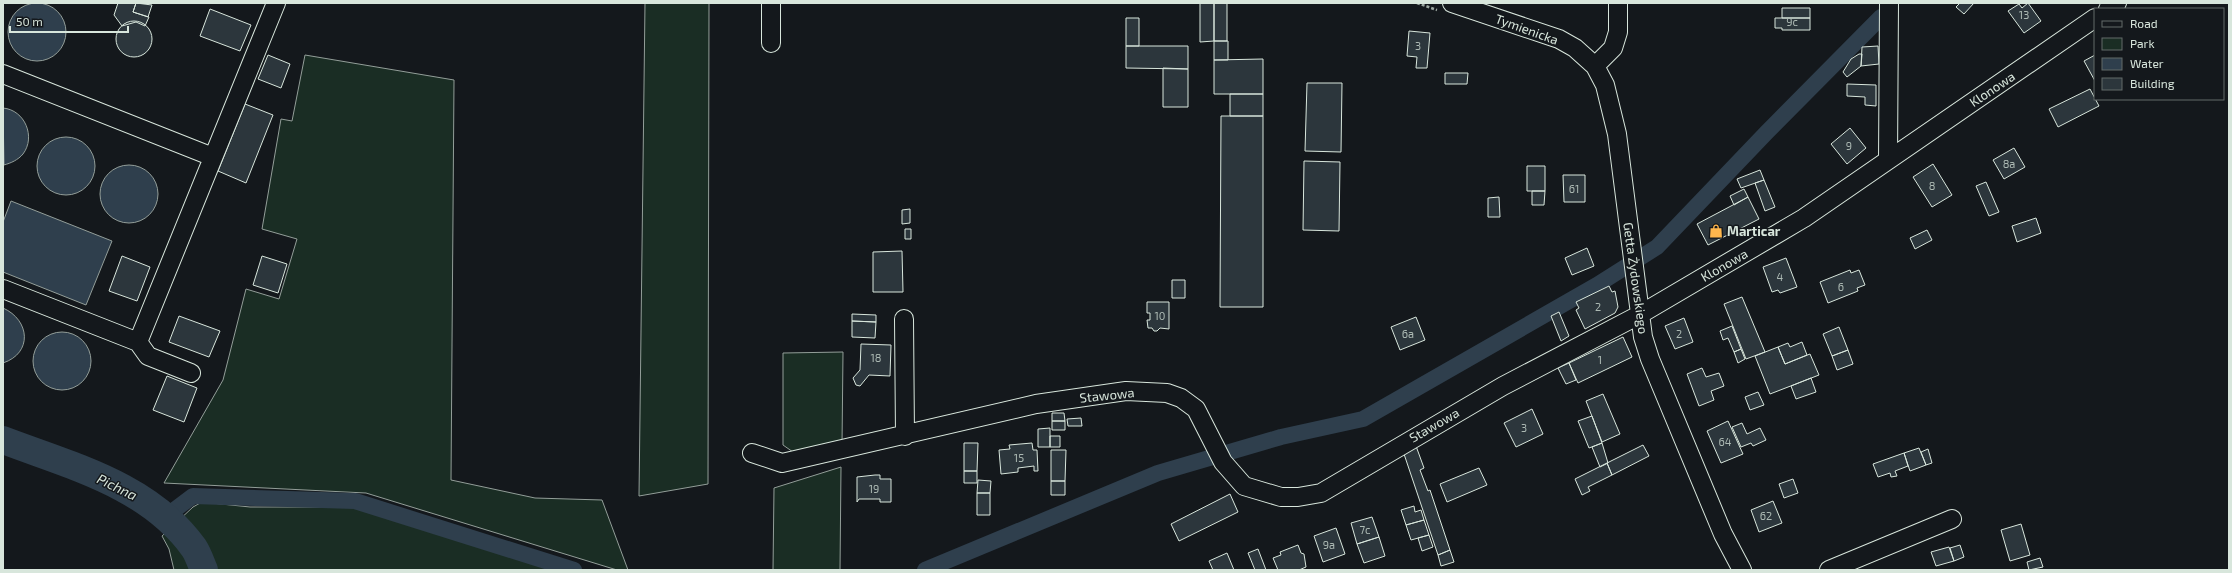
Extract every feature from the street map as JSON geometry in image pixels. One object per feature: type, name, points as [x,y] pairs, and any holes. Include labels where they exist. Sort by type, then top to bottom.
[{"type":"street","points":[[138,342],[276,3]]},
{"type":"street","points":[[771,3],[771,43]]},
{"type":"street","points":[[1595,66],[1613,48],[1618,32],[1618,3]]},
{"type":"street","points":[[1888,160],[1889,3]]},
{"type":"street","name":"Tymienicka","points":[[1446,7],[1559,39],[1575,48],[1595,66]]},
{"type":"street","name":"Klonowa","points":[[1639,315],[1804,218],[2094,19]]},
{"type":"street","name":"Getta Żydowskiego","points":[[1595,66],[1605,86],[1617,134],[1639,315],[1650,359],[1723,534],[1742,570]]},
{"type":"street","points":[[3,74],[213,157]]},
{"type":"street","points":[[3,289],[138,342],[148,356],[191,373]]},
{"type":"street","name":"Stawowa","points":[[752,453],[782,464],[905,436],[952,422],[1036,404],[1126,390],[1167,393],[1181,398],[1196,409],[1212,437],[1223,462],[1244,486],[1281,497],[1298,497],[1321,492],[1503,386],[1639,315]]},
{"type":"street","points":[[904,319],[905,436]]},
{"type":"street","points":[[1828,570],[1952,519]]},
{"type":"path","points":[[1417,3],[1446,7]]},
{"type":"green space","points":[[645,3],[709,3],[708,484],[639,496]]},
{"type":"green space","points":[[305,55],[454,80],[451,480],[535,498],[602,500],[628,570],[617,570],[366,493],[164,483],[223,380],[246,289],[279,299],[297,239],[262,229],[281,119],[292,121]]},
{"type":"green space","points":[[843,352],[842,445],[793,452],[783,445],[783,353]]},
{"type":"green space","points":[[841,467],[840,570],[773,570],[774,488]]},
{"type":"green space","points":[[202,502],[250,507],[356,507],[559,570],[174,570],[169,549],[162,536],[193,507]]},
{"type":"water","points":[[37,3],[53,8],[61,16],[66,32],[61,48],[53,56],[37,61],[21,56],[13,48],[8,32],[13,16],[21,8]]},
{"type":"water","points":[[3,108],[11,110],[22,119],[26,125],[28,133],[27,147],[23,154],[14,161],[4,165]]},
{"type":"water","points":[[66,137],[82,142],[90,150],[95,166],[90,182],[82,190],[66,195],[50,190],[42,182],[37,166],[42,150],[50,142]]},
{"type":"water","points":[[129,165],[145,170],[153,178],[158,194],[153,210],[145,218],[129,223],[113,218],[105,210],[100,194],[105,178],[113,170]]},
{"type":"water","points":[[11,201],[112,241],[86,305],[3,272],[3,222]]},
{"type":"water","points":[[3,308],[12,313],[19,320],[23,328],[24,336],[23,344],[19,352],[13,358],[3,363]]},
{"type":"water","points":[[62,332],[78,337],[86,345],[91,361],[86,377],[78,385],[62,390],[46,385],[38,377],[33,361],[38,345],[46,337]]},
{"type":"building","points":[[118,3],[136,3],[133,12],[149,17],[145,26],[136,22],[122,26],[114,15]]},
{"type":"building","points":[[136,3],[152,5],[148,17],[133,12]]},
{"type":"building","points":[[1200,3],[1214,3],[1214,41],[1200,42]]},
{"type":"building","points":[[1214,3],[1227,3],[1227,41],[1214,41]]},
{"type":"building","points":[[1960,3],[1974,3],[1964,14],[1956,7]]},
{"type":"building","points":[[2028,3],[2041,21],[2024,33],[2008,11],[2019,4],[2022,8]]},
{"type":"building","points":[[1782,8],[1810,8],[1810,18],[1782,18]]},
{"type":"building","points":[[210,9],[251,25],[240,51],[200,36]]},
{"type":"building","points":[[1126,18],[1139,18],[1139,46],[1126,46]]},
{"type":"building","points":[[1775,18],[1810,18],[1810,30],[1782,30],[1782,28],[1775,28]]},
{"type":"building","points":[[134,21],[144,24],[149,29],[152,39],[149,49],[144,54],[134,57],[124,54],[119,49],[116,39],[119,29],[124,24]]},
{"type":"building","points":[[1409,31],[1430,33],[1427,68],[1416,68],[1417,57],[1407,56]]},
{"type":"building","points":[[1214,41],[1228,41],[1228,60],[1214,60]]},
{"type":"building","points":[[1126,46],[1188,46],[1188,69],[1126,68]]},
{"type":"building","points":[[1878,46],[1879,64],[1861,66],[1862,47]]},
{"type":"building","points":[[1859,54],[1862,54],[1861,66],[1847,77],[1843,72],[1851,59]]},
{"type":"building","points":[[268,55],[290,64],[281,88],[258,79]]},
{"type":"building","points":[[2094,56],[2094,79],[2084,61]]},
{"type":"building","points":[[1263,59],[1263,94],[1214,94],[1214,60]]},
{"type":"building","points":[[1163,68],[1188,69],[1188,107],[1163,107]]},
{"type":"building","points":[[1445,73],[1468,73],[1467,84],[1445,84]]},
{"type":"building","points":[[1307,83],[1342,83],[1341,152],[1305,151]]},
{"type":"building","points":[[1847,84],[1876,85],[1876,106],[1865,105],[1865,97],[1847,96]]},
{"type":"building","points":[[2090,89],[2094,100],[2096,100],[2099,106],[2058,127],[2049,109]]},
{"type":"building","points":[[1230,94],[1263,94],[1263,116],[1230,116]]},
{"type":"building","points":[[245,104],[273,115],[246,183],[218,171]]},
{"type":"building","points":[[1221,116],[1263,116],[1263,307],[1220,307]]},
{"type":"building","points":[[1850,128],[1866,148],[1847,164],[1831,144]]},
{"type":"building","points":[[2014,148],[2025,167],[2004,179],[1993,160]]},
{"type":"building","points":[[1304,161],[1340,162],[1339,231],[1303,230]]},
{"type":"building","points":[[1933,164],[1952,195],[1932,207],[1913,177]]},
{"type":"building","points":[[1527,166],[1545,166],[1545,191],[1527,191]]},
{"type":"building","points":[[1760,170],[1764,180],[1741,188],[1737,179]]},
{"type":"building","points":[[1563,175],[1585,175],[1585,202],[1564,202]]},
{"type":"building","points":[[1764,180],[1775,207],[1765,211],[1755,183]]},
{"type":"building","points":[[1986,182],[1999,212],[1989,216],[1976,186]]},
{"type":"building","points":[[1744,189],[1748,197],[1734,205],[1730,196]]},
{"type":"building","points":[[1532,191],[1545,191],[1544,205],[1532,205]]},
{"type":"building","points":[[1499,197],[1500,217],[1488,217],[1488,198]]},
{"type":"building","points":[[1748,197],[1759,219],[1708,245],[1697,224]]},
{"type":"building","points":[[910,209],[910,223],[902,224],[902,210]]},
{"type":"building","points":[[2036,218],[2041,233],[2017,242],[2012,226]]},
{"type":"building","points":[[905,229],[911,229],[911,239],[905,239]]},
{"type":"building","points":[[1927,230],[1932,240],[1915,249],[1910,238]]},
{"type":"building","points":[[1587,248],[1594,266],[1572,275],[1565,258]]},
{"type":"building","points":[[902,251],[903,292],[873,292],[873,252]]},
{"type":"building","points":[[122,256],[150,267],[137,301],[109,291]]},
{"type":"building","points":[[262,256],[287,264],[278,293],[253,285]]},
{"type":"building","points":[[1786,258],[1797,287],[1780,293],[1778,290],[1772,292],[1763,267]]},
{"type":"building","points":[[1850,270],[1851,273],[1859,270],[1865,285],[1857,288],[1858,291],[1828,303],[1820,282]]},
{"type":"building","points":[[1172,280],[1185,280],[1185,298],[1172,298]]},
{"type":"building","points":[[1609,286],[1612,292],[1615,291],[1618,307],[1615,313],[1585,329],[1576,310],[1579,308],[1576,302]]},
{"type":"building","points":[[1742,297],[1765,352],[1746,359],[1724,304]]},
{"type":"building","points":[[1147,302],[1169,302],[1169,329],[1160,328],[1157,331],[1154,331],[1152,328],[1148,328],[1147,320],[1150,320],[1150,313],[1147,313]]},
{"type":"building","points":[[1559,312],[1569,336],[1561,341],[1551,316]]},
{"type":"building","points":[[852,314],[876,315],[876,322],[852,321]]},
{"type":"building","points":[[179,316],[220,331],[209,357],[169,342]]},
{"type":"building","points":[[1416,317],[1425,340],[1400,350],[1391,327]]},
{"type":"building","points":[[1684,318],[1693,342],[1675,349],[1665,326]]},
{"type":"building","points":[[852,321],[876,322],[875,338],[852,337]]},
{"type":"building","points":[[1732,326],[1741,349],[1734,352],[1728,338],[1723,340],[1720,331]]},
{"type":"building","points":[[1839,327],[1848,350],[1832,356],[1823,334]]},
{"type":"building","points":[[1623,337],[1632,357],[1578,383],[1569,363]]},
{"type":"building","points":[[1802,342],[1807,355],[1785,364],[1778,347],[1788,343],[1790,347]]},
{"type":"building","points":[[861,344],[891,345],[890,376],[869,375],[860,386],[856,385],[853,378],[860,370]]},
{"type":"building","points":[[1778,347],[1785,364],[1810,354],[1819,375],[1770,394],[1755,356]]},
{"type":"building","points":[[1741,349],[1745,359],[1738,363],[1734,352]]},
{"type":"building","points":[[1848,350],[1853,364],[1837,370],[1832,356]]},
{"type":"building","points":[[1569,363],[1576,380],[1566,384],[1558,368]]},
{"type":"building","points":[[1702,368],[1706,377],[1719,373],[1724,386],[1711,391],[1714,400],[1699,406],[1687,374]]},
{"type":"building","points":[[167,376],[197,388],[184,422],[153,410]]},
{"type":"building","points":[[1811,378],[1816,392],[1796,399],[1791,386]]},
{"type":"building","points":[[1758,392],[1764,405],[1750,410],[1745,397]]},
{"type":"building","points":[[1603,394],[1620,434],[1602,442],[1586,401]]},
{"type":"building","points":[[1532,409],[1543,434],[1516,447],[1504,423]]},
{"type":"building","points":[[1052,413],[1064,413],[1065,421],[1052,421]]},
{"type":"building","points":[[1592,416],[1602,443],[1589,448],[1578,421]]},
{"type":"building","points":[[1081,418],[1082,426],[1068,426],[1067,419]]},
{"type":"building","points":[[1052,421],[1065,421],[1065,430],[1052,430]]},
{"type":"building","points":[[1728,421],[1743,454],[1721,463],[1707,431]]},
{"type":"building","points":[[1742,423],[1747,434],[1760,428],[1766,440],[1753,446],[1751,443],[1741,447],[1732,427]]},
{"type":"building","points":[[1050,428],[1050,447],[1038,447],[1038,429]]},
{"type":"building","points":[[1050,436],[1060,436],[1060,447],[1050,447]]},
{"type":"building","points":[[964,443],[978,443],[977,471],[964,471]]},
{"type":"building","points":[[1032,443],[1033,450],[1037,450],[1038,471],[1034,471],[1034,466],[1018,468],[1018,472],[1001,474],[999,450],[1010,449],[1009,445]]},
{"type":"building","points":[[1602,443],[1608,463],[1600,467],[1592,447]]},
{"type":"building","points":[[1643,445],[1649,456],[1612,475],[1607,463]]},
{"type":"building","points":[[1416,446],[1424,468],[1420,470],[1428,491],[1430,490],[1450,550],[1438,555],[1403,451]]},
{"type":"building","points":[[1919,448],[1926,465],[1910,471],[1904,453]]},
{"type":"building","points":[[1928,449],[1932,463],[1926,465],[1921,452]]},
{"type":"building","points":[[1051,450],[1066,450],[1065,481],[1051,481]]},
{"type":"building","points":[[1904,453],[1908,466],[1895,471],[1897,476],[1891,477],[1890,473],[1878,477],[1873,464]]},
{"type":"building","points":[[1607,463],[1612,475],[1588,487],[1590,491],[1582,495],[1575,479]]},
{"type":"building","points":[[1479,468],[1487,485],[1447,502],[1440,484]]},
{"type":"building","points":[[964,471],[977,471],[977,483],[964,483]]},
{"type":"building","points":[[880,475],[880,479],[891,479],[891,502],[880,502],[880,499],[859,499],[857,502],[857,477]]},
{"type":"building","points":[[1793,479],[1798,493],[1784,498],[1779,484]]},
{"type":"building","points":[[978,480],[991,481],[990,493],[977,493]]},
{"type":"building","points":[[1051,481],[1065,481],[1065,495],[1051,495]]},
{"type":"building","points":[[977,493],[990,493],[990,515],[977,515]]},
{"type":"building","points":[[1230,494],[1238,512],[1179,541],[1171,524]]},
{"type":"building","points":[[1773,501],[1782,523],[1759,532],[1751,510]]},
{"type":"building","points":[[1414,506],[1415,512],[1421,510],[1424,520],[1406,525],[1401,510]]},
{"type":"building","points":[[1372,517],[1379,537],[1357,544],[1351,523]]},
{"type":"building","points":[[1424,520],[1429,535],[1411,540],[1406,525]]},
{"type":"building","points":[[2021,524],[2030,555],[2010,561],[2001,530]]},
{"type":"building","points":[[1336,528],[1345,554],[1323,562],[1314,536]]},
{"type":"building","points":[[1429,535],[1433,547],[1422,551],[1418,538]]},
{"type":"building","points":[[1379,537],[1385,556],[1364,563],[1357,544]]},
{"type":"building","points":[[1298,545],[1301,553],[1304,554],[1306,567],[1299,570],[1278,570],[1273,558],[1281,555],[1280,552]]},
{"type":"building","points":[[1960,545],[1964,557],[1954,561],[1950,548]]},
{"type":"building","points":[[1949,547],[1954,561],[1936,566],[1931,552]]},
{"type":"building","points":[[1258,549],[1266,570],[1255,570],[1248,553]]},
{"type":"building","points":[[1450,550],[1454,562],[1441,566],[1438,555]]},
{"type":"building","points":[[1227,553],[1234,570],[1213,570],[1209,561]]},
{"type":"building","points":[[2040,558],[2043,567],[2029,570],[2027,562]]},
{"type":"waterway","points":[[925,570],[1158,473],[1281,437],[1363,419],[1597,285],[1657,247],[1767,132],[1881,17]]},
{"type":"waterway","name":"Pichna","points":[[3,440],[81,469],[132,493],[155,508],[176,526],[194,548],[204,570]]},
{"type":"waterway","points":[[165,517],[193,496],[355,501],[574,570]]},
{"type":"place","name":"Marticar","points":[[1716,231]]}]
